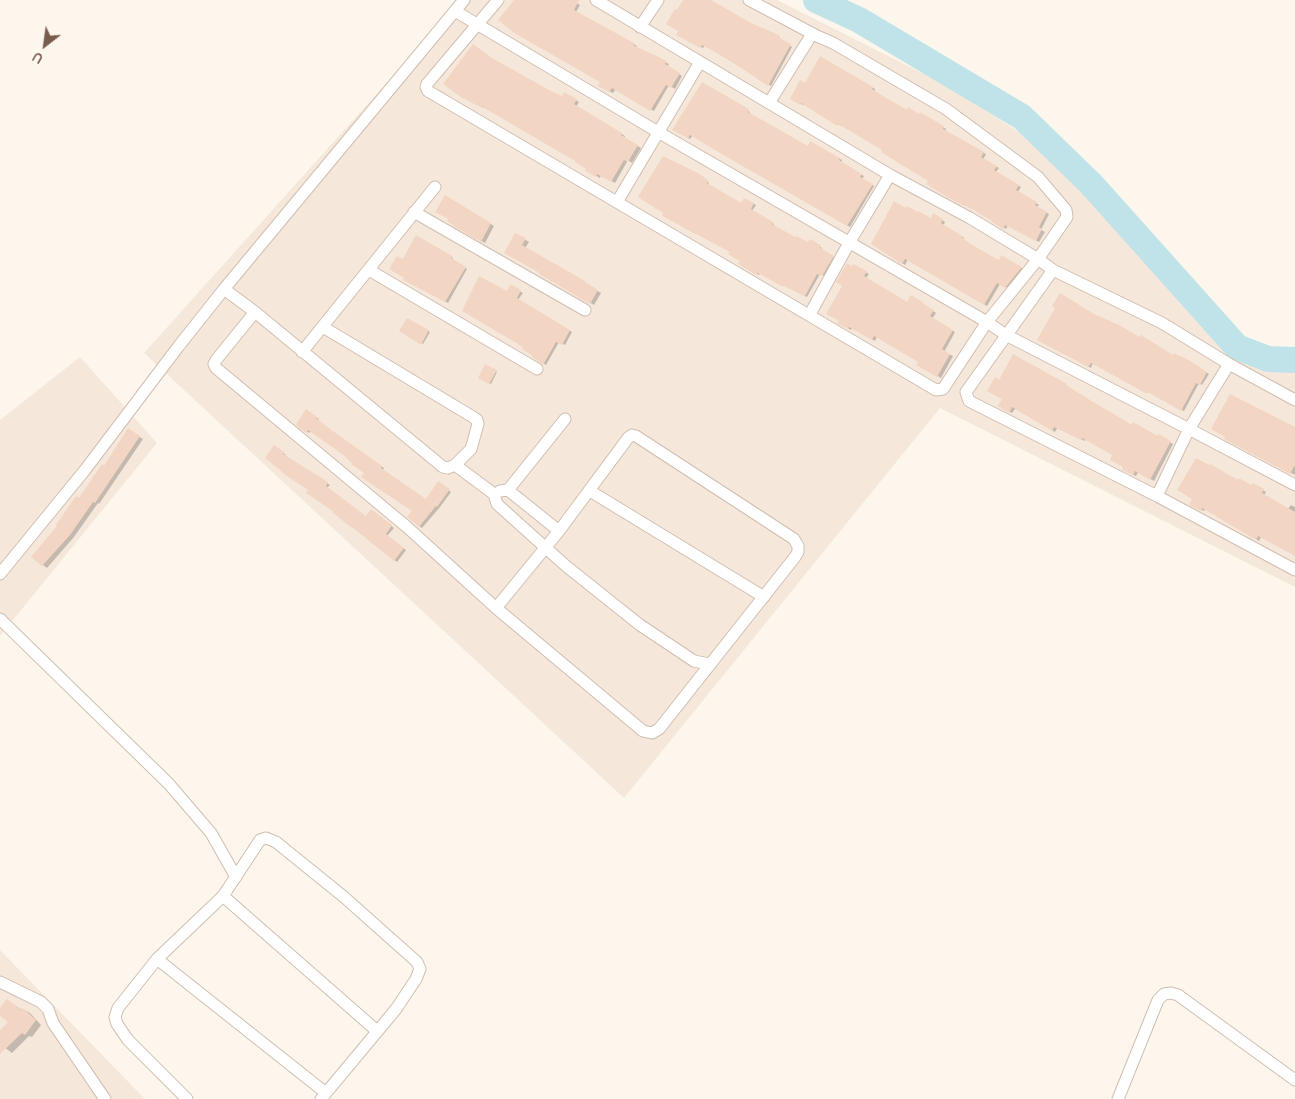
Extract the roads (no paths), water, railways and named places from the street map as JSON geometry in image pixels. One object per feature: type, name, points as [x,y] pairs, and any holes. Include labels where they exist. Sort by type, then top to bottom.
[{"type":"street","points":[[0,574],[85,470],[224,289],[464,0]]},
{"type":"street","points":[[498,0],[428,84],[426,87],[428,91],[810,314],[936,390],[944,389],[987,322],[1038,259],[1068,214],[1038,177],[946,109],[833,43],[812,34],[749,0]]},
{"type":"street","points":[[596,0],[890,175],[970,218],[1053,270],[1162,324],[1295,400]]},
{"type":"street","points":[[640,27],[658,0]]},
{"type":"street","points":[[455,11],[658,132],[987,322],[1006,335],[1190,429],[1295,486]]},
{"type":"street","points":[[770,103],[812,34]]},
{"type":"street","points":[[617,202],[700,62]]},
{"type":"street","points":[[810,314],[849,243],[890,175]]},
{"type":"street","points":[[302,352],[435,187]]},
{"type":"street","points":[[414,212],[585,310]]},
{"type":"street","points":[[369,270],[537,369]]},
{"type":"street","points":[[1053,270],[966,392],[969,401],[1157,496],[1295,570]]},
{"type":"street","points":[[224,289],[255,312],[436,461],[448,468],[455,465],[471,449],[478,424],[477,420],[323,326]]},
{"type":"street","points":[[255,312],[216,360],[214,364],[216,368],[407,527],[496,608],[643,731],[652,733],[659,729],[709,664],[796,558],[798,546],[794,539],[632,435],[559,531],[496,608]]},
{"type":"street","points":[[1157,496],[1190,429],[1229,364]]},
{"type":"street","points":[[508,490],[565,419]]},
{"type":"street","points":[[455,465],[494,494],[497,504],[566,566],[640,625],[694,661],[709,664]]},
{"type":"street","points":[[494,494],[501,490],[508,490],[559,531]]},
{"type":"street","points":[[590,491],[764,597]]},
{"type":"street","points":[[0,619],[169,784],[211,834],[236,877]]},
{"type":"street","points":[[157,959],[324,1096],[396,1009],[416,979],[420,969],[417,962],[276,842],[266,838],[260,840],[223,896],[157,959],[118,1008],[114,1017],[128,1040],[187,1099]]},
{"type":"street","points":[[223,896],[377,1031]]},
{"type":"street","points":[[0,982],[37,999],[48,1009],[54,1023],[105,1099]]},
{"type":"street","points":[[1118,1099],[1158,1000],[1164,994],[1171,993],[1178,995],[1295,1080]]},
{"type":"waterway","points":[[816,0],[859,20],[1022,117],[1091,184],[1237,347],[1268,359],[1295,360]]}]
